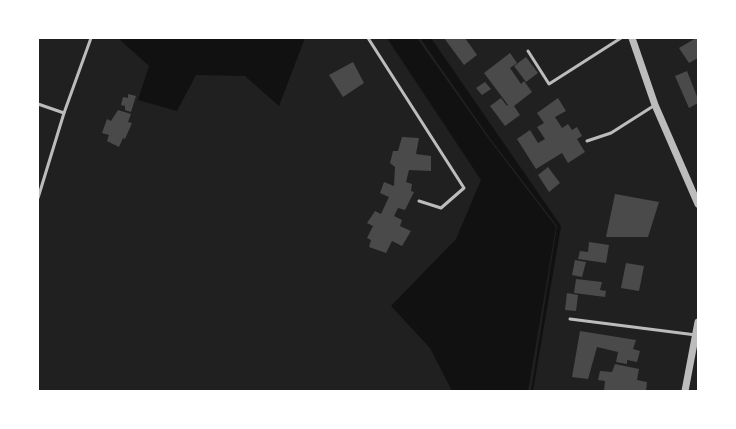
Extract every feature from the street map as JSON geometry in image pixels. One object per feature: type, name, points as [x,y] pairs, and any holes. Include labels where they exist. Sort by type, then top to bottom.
[{"type":"street","points":[[632,38],[654,105],[698,204]]},
{"type":"street","points":[[685,391],[698,322]]},
{"type":"lane","points":[[38,198],[64,113],[91,38]]},
{"type":"lane","points":[[368,38],[464,188],[441,208],[419,202]]},
{"type":"lane","points":[[528,51],[549,84],[621,38]]},
{"type":"lane","points":[[38,104],[64,113]]},
{"type":"lane","points":[[587,141],[611,133],[654,105]]},
{"type":"lane","points":[[570,319],[696,335]]},
{"type":"shaded area","points":[[38,38],[118,38],[149,66],[138,100],[177,111],[196,75],[245,76],[279,106],[305,38],[387,38],[481,180],[456,239],[391,306],[430,348],[452,391],[38,391]]},
{"type":"shaded area","points":[[417,38],[420,38],[489,137],[557,226],[531,391],[528,391],[556,227],[488,138]]},
{"type":"shaded area","points":[[431,38],[698,38],[698,391],[533,391],[561,226]]},
{"type":"building","points":[[444,38],[465,38],[477,55],[464,65]]},
{"type":"building","points":[[698,38],[698,58],[689,63],[679,48]]},
{"type":"building","points":[[510,53],[517,63],[510,68],[521,84],[524,81],[532,92],[514,106],[520,115],[505,126],[490,106],[501,98],[507,106],[508,105],[484,73]]},
{"type":"building","points":[[526,57],[538,73],[526,82],[514,66]]},
{"type":"building","points":[[353,62],[364,83],[343,97],[329,75]]},
{"type":"building","points":[[687,71],[698,99],[698,103],[689,108],[675,76]]},
{"type":"building","points":[[485,82],[491,89],[482,95],[476,88]]},
{"type":"building","points":[[128,94],[136,96],[131,112],[125,110],[125,106],[121,105],[123,97],[128,98]]},
{"type":"building","points":[[558,98],[566,111],[555,117],[562,128],[568,124],[572,130],[577,127],[582,136],[577,139],[585,152],[568,163],[562,153],[536,169],[517,139],[530,130],[538,143],[545,139],[537,127],[544,123],[537,113]]},
{"type":"building","points":[[118,110],[131,114],[128,122],[132,123],[125,139],[123,138],[119,147],[107,141],[109,135],[102,133],[107,119],[111,121]]},
{"type":"building","points":[[402,137],[419,138],[416,154],[431,156],[431,171],[409,170],[406,182],[412,184],[411,191],[414,192],[405,210],[398,208],[394,216],[402,220],[400,226],[411,231],[402,246],[392,241],[386,253],[369,247],[371,240],[367,238],[373,226],[367,223],[375,211],[381,214],[389,197],[380,193],[384,182],[394,186],[395,167],[390,163],[393,151],[398,151]]},
{"type":"building","points":[[548,167],[560,183],[549,192],[538,175]]},
{"type":"building","points":[[615,194],[659,202],[648,237],[606,237]]},
{"type":"building","points":[[589,242],[609,245],[606,263],[578,259],[580,251],[588,252]]},
{"type":"building","points":[[575,260],[586,262],[582,277],[572,275]]},
{"type":"building","points":[[626,263],[644,266],[639,291],[621,288]]},
{"type":"building","points":[[576,279],[602,282],[600,290],[606,291],[605,297],[574,293]]},
{"type":"building","points":[[567,293],[578,295],[576,311],[565,310]]},
{"type":"building","points":[[580,331],[636,340],[633,349],[640,351],[637,362],[627,360],[627,364],[616,362],[618,352],[597,347],[588,379],[572,377]]},
{"type":"building","points":[[615,364],[639,369],[637,380],[647,382],[646,391],[604,391],[605,381],[598,380],[600,371],[612,372]]}]
